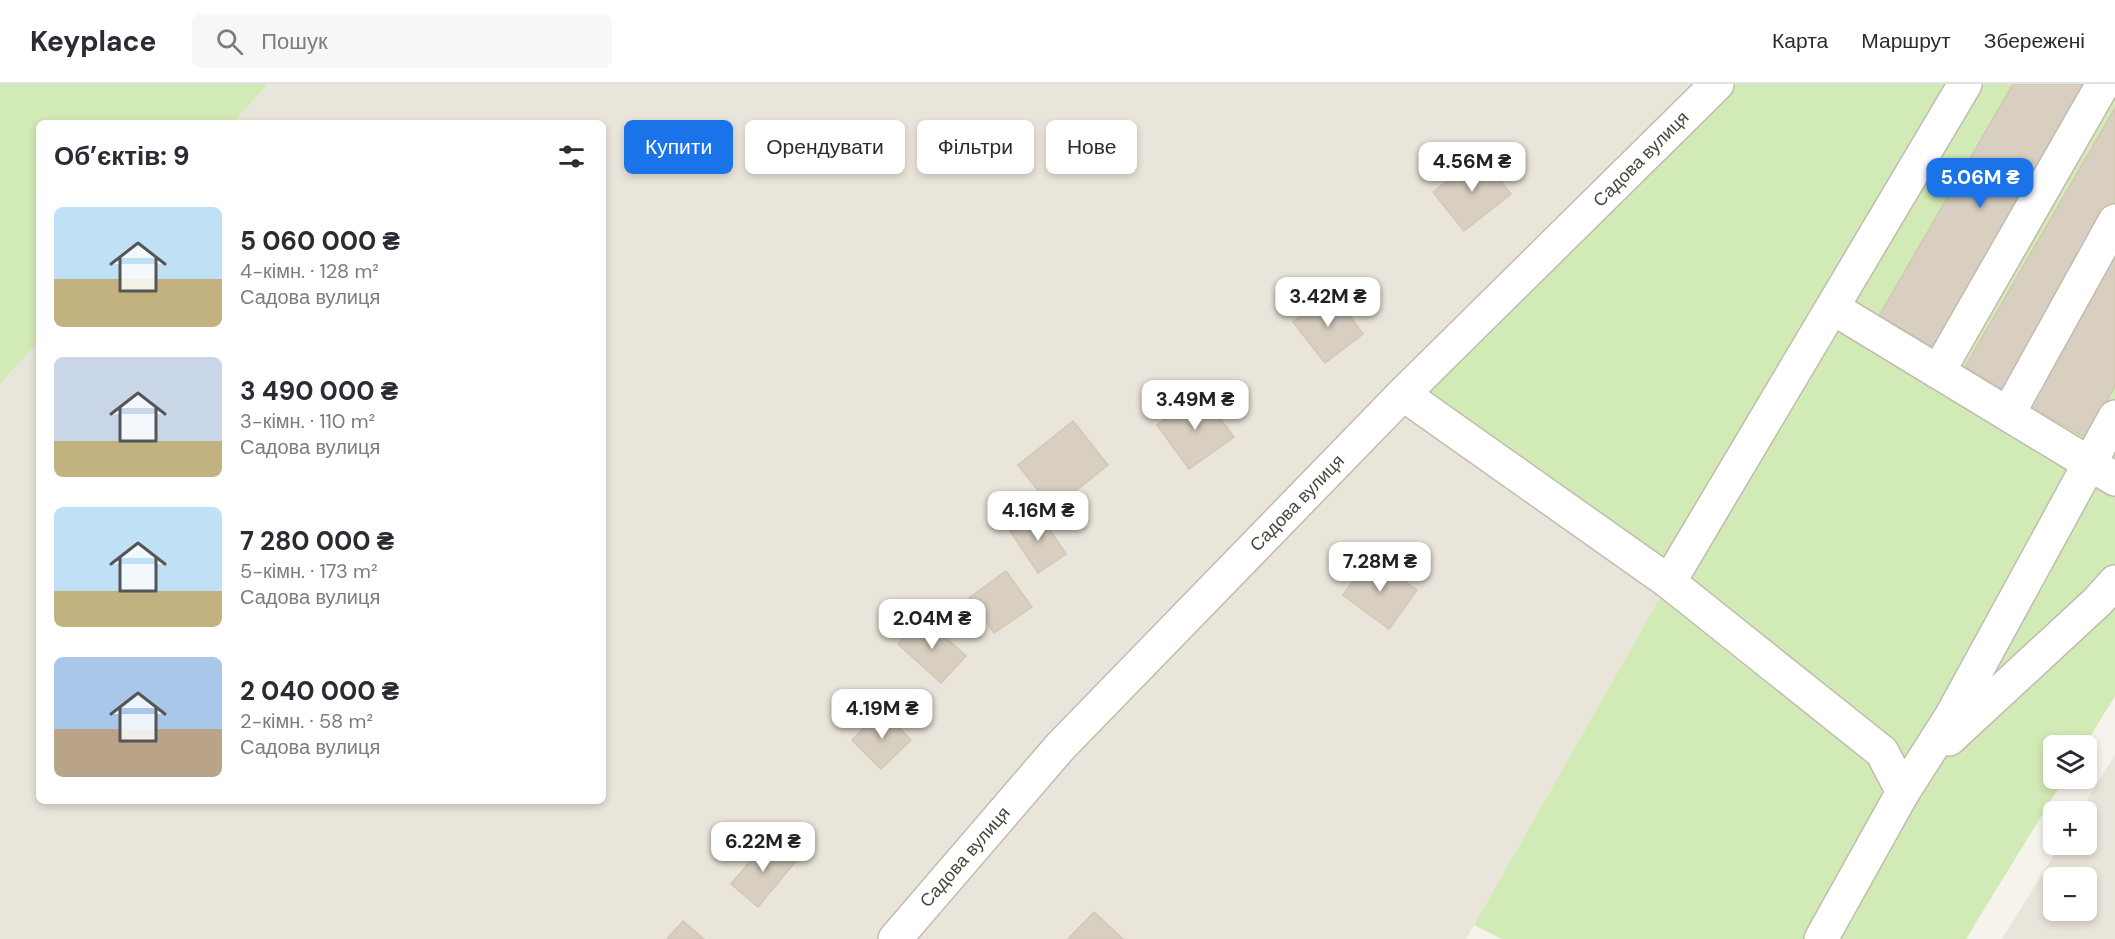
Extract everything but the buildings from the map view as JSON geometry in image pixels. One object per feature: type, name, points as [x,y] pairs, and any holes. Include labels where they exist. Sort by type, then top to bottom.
[{"type":"street","name":"Садова вулиця","points":[[896,939],[1060,747],[1403,394],[1717,84]]},
{"type":"street","points":[[1670,582],[1965,84]]},
{"type":"street","points":[[1938,372],[2103,84]]},
{"type":"street","points":[[2008,414],[2115,222]]},
{"type":"street","points":[[1833,308],[2102,471]]},
{"type":"street","points":[[1403,394],[1670,582],[1882,752],[1909,781]]},
{"type":"street","points":[[1821,939],[1909,781],[1951,717],[2102,471],[2115,417]]},
{"type":"street","points":[[1909,781],[2097,602],[2115,582]]},
{"type":"shaded area","points":[[268,84],[1717,84],[1669,582],[1466,939],[0,939],[0,384],[36,344],[36,804],[606,804],[606,120],[236,120]]},
{"type":"shaded area","points":[[2115,755],[2115,939],[2002,939],[2043,873],[2043,921],[2097,921],[2097,867],[2046,867],[2054,855],[2097,855],[2097,801],[2086,801],[2094,789],[2097,789],[2097,784]]},
{"type":"green space","points":[[0,84],[268,84],[236,120],[36,120],[36,344],[0,384]]},
{"type":"green space","points":[[1717,84],[2115,84],[2115,696],[2091,735],[2043,735],[2043,789],[2058,789],[2051,801],[2043,801],[2043,813],[1966,939],[1502,939],[1474,925],[1669,582],[1403,395]]}]
